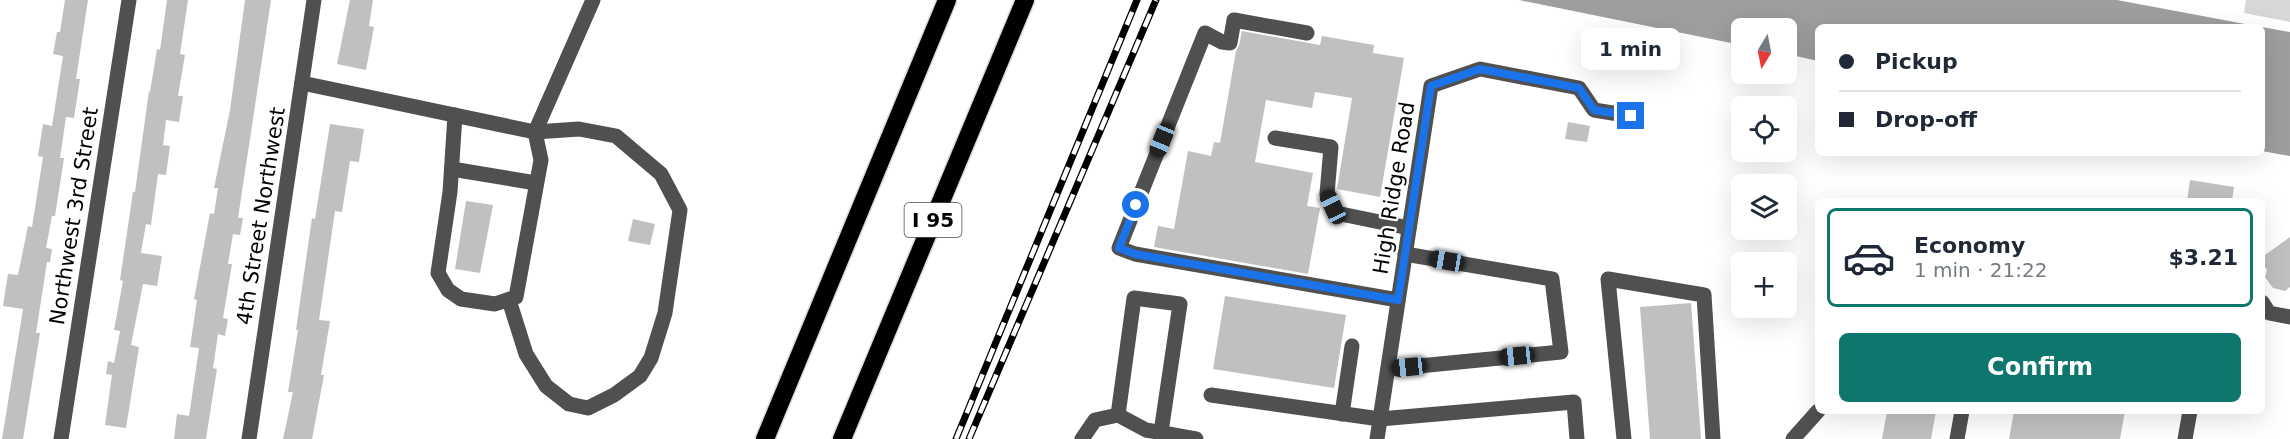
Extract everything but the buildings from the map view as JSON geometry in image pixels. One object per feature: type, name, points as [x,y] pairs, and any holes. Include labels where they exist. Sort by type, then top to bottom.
[{"type":"highway","points":[[765,439],[947,0]]},
{"type":"highway","name":"I 95","points":[[842,439],[1025,0]]},
{"type":"street","name":"Northwest 3rd Street","points":[[61,439],[129,0]]},
{"type":"street","name":"4th Street Northwest","points":[[249,439],[314,0]]},
{"type":"street","points":[[455,115],[452,169],[438,273],[447,290],[461,299],[495,304],[516,297],[541,160],[535,132],[593,0]]},
{"type":"street","points":[[1307,33],[1234,20],[1230,44],[1205,33],[1119,248],[1135,254],[1398,300]]},
{"type":"street","name":"High Ridge Road","points":[[1377,439],[1431,86],[1480,69],[1579,88],[1594,110],[1631,116]]},
{"type":"street","points":[[302,83],[535,132],[579,129],[616,136],[661,174],[680,210],[664,313],[651,358],[640,376],[614,396],[588,408],[569,404],[546,386],[526,354],[509,300]]},
{"type":"street","points":[[1275,138],[1331,147],[1327,194],[1336,213],[1409,228]]},
{"type":"street","points":[[452,169],[536,183]]},
{"type":"street","points":[[1388,369],[1561,352],[1552,279],[1405,254]]},
{"type":"street","points":[[1624,439],[1608,279],[1704,295],[1713,439]]},
{"type":"street","points":[[1118,415],[1134,298],[1180,304],[1161,432]]},
{"type":"street","points":[[2265,307],[2269,313],[2290,317]]},
{"type":"street","points":[[1341,414],[1352,346]]},
{"type":"street","points":[[1211,394],[1380,419],[1574,402],[1577,439]]},
{"type":"street","points":[[1793,439],[1815,414]]},
{"type":"street","points":[[1957,439],[1961,414]]},
{"type":"street","points":[[2185,439],[2189,414]]},
{"type":"street","points":[[1082,439],[1095,420],[1118,415],[1146,430],[1196,439]]},
{"type":"shaded area","points":[[1519,0],[2117,0],[2245,24],[1815,24],[1815,60],[1797,56],[1797,18],[1731,18],[1731,43]]},
{"type":"shaded area","points":[[2246,0],[2290,0],[2290,22],[2244,13]]},
{"type":"shaded area","points":[[2265,28],[2290,32],[2290,156],[2265,152]]},
{"type":"railway","points":[[956,439],[1137,0]]},
{"type":"railway","points":[[969,439],[1156,0]]},
{"type":"route","points":[[1136,205],[1119,248],[1135,254],[1398,300],[1431,86],[1480,69],[1579,88],[1594,110],[1631,116]]}]
